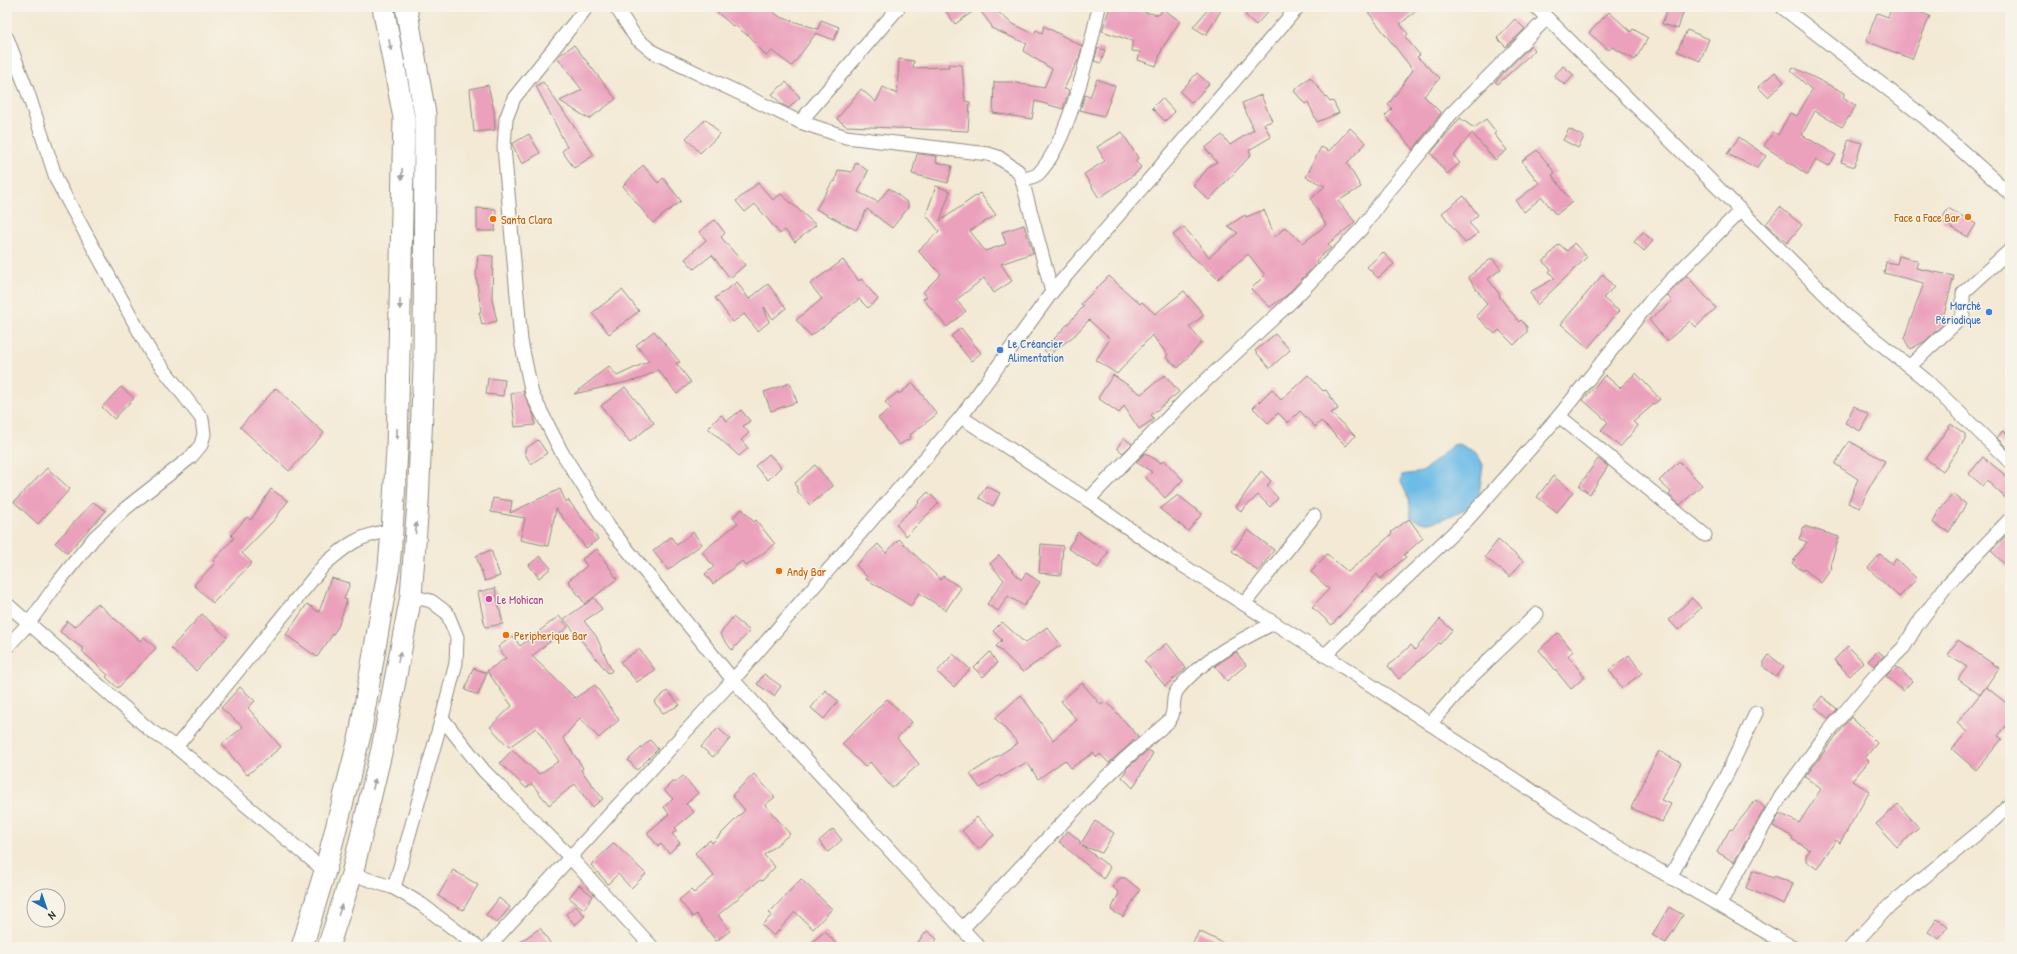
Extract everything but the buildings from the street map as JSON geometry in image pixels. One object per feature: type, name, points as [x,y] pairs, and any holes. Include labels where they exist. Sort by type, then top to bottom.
[{"type":"main road","points":[[302,947],[325,871],[360,735],[389,566],[397,450],[404,118],[383,7]]},
{"type":"main road","points":[[328,947],[352,874],[382,749],[411,596],[418,502],[424,367],[425,114],[406,7]]},
{"type":"street","points":[[587,7],[514,98],[506,119],[504,147],[521,340],[532,394],[561,451],[609,528],[733,680],[979,947]]},
{"type":"street","points":[[616,7],[636,38],[653,52],[800,122],[846,137],[988,154],[998,157],[1018,171],[1022,180],[1052,292]]},
{"type":"street","points":[[800,122],[899,7]]},
{"type":"street","points":[[1022,180],[1038,175],[1049,159],[1066,125],[1082,73],[1099,7]]},
{"type":"street","points":[[488,947],[733,680],[961,417],[1052,292],[1298,7]]},
{"type":"street","points":[[1536,7],[1850,319],[1927,381],[2010,462]]},
{"type":"street","points":[[1782,7],[1924,117],[2010,194]]},
{"type":"street","points":[[1088,500],[1189,396],[1292,301],[1362,228],[1450,115],[1547,18]]},
{"type":"street","points":[[7,38],[27,90],[57,181],[151,353],[202,419],[204,434],[201,445],[191,457],[126,508],[94,538],[59,581],[29,623],[7,647]]},
{"type":"street","points":[[1325,655],[1468,519],[1559,416],[1653,298],[1741,210]]},
{"type":"street","points":[[1910,366],[1960,320],[1962,315],[1963,293],[2010,250]]},
{"type":"street","points":[[1559,416],[1705,535]]},
{"type":"street","points":[[961,417],[1088,500],[1174,560],[1325,655],[1613,844],[1792,947]]},
{"type":"street","points":[[1244,604],[1314,516]]},
{"type":"street","points":[[1719,905],[1779,799],[1828,732],[1874,677],[1904,647],[1917,625],[1947,586],[2010,519]]},
{"type":"street","points":[[176,747],[324,565],[347,545],[361,537],[374,533],[392,531]]},
{"type":"street","points":[[394,888],[456,663],[457,637],[447,612],[431,601],[411,596]]},
{"type":"street","points":[[7,604],[151,731],[176,747],[325,871]]},
{"type":"street","points":[[1430,724],[1471,677],[1537,614]]},
{"type":"street","points":[[962,929],[1098,785],[1173,717],[1176,690],[1212,658],[1240,640],[1274,623]]},
{"type":"street","points":[[1670,877],[1724,780],[1756,713]]},
{"type":"street","points":[[442,718],[484,771],[570,857],[652,947]]},
{"type":"street","points":[[1851,947],[1890,905],[1994,820],[2010,804]]},
{"type":"street","points":[[352,874],[394,888],[421,904],[478,947]]},
{"type":"water","points":[[1459,444],[1477,453],[1483,465],[1478,502],[1454,514],[1429,523],[1420,522],[1411,518],[1409,499],[1401,482],[1402,475],[1422,472],[1453,445]]},
{"type":"place","name":"Face a Face Bar","points":[[1968,217]]},
{"type":"place","name":"Santa Clara","points":[[493,219]]},
{"type":"place","name":"Marché Périodique","points":[[1989,312]]},
{"type":"place","name":"Le Créancier Alimentation","points":[[1000,350]]},
{"type":"place","name":"Andy Bar","points":[[779,571]]},
{"type":"place","name":"Le Mohican","points":[[489,599]]},
{"type":"place","name":"Peripherique Bar","points":[[506,635]]}]
